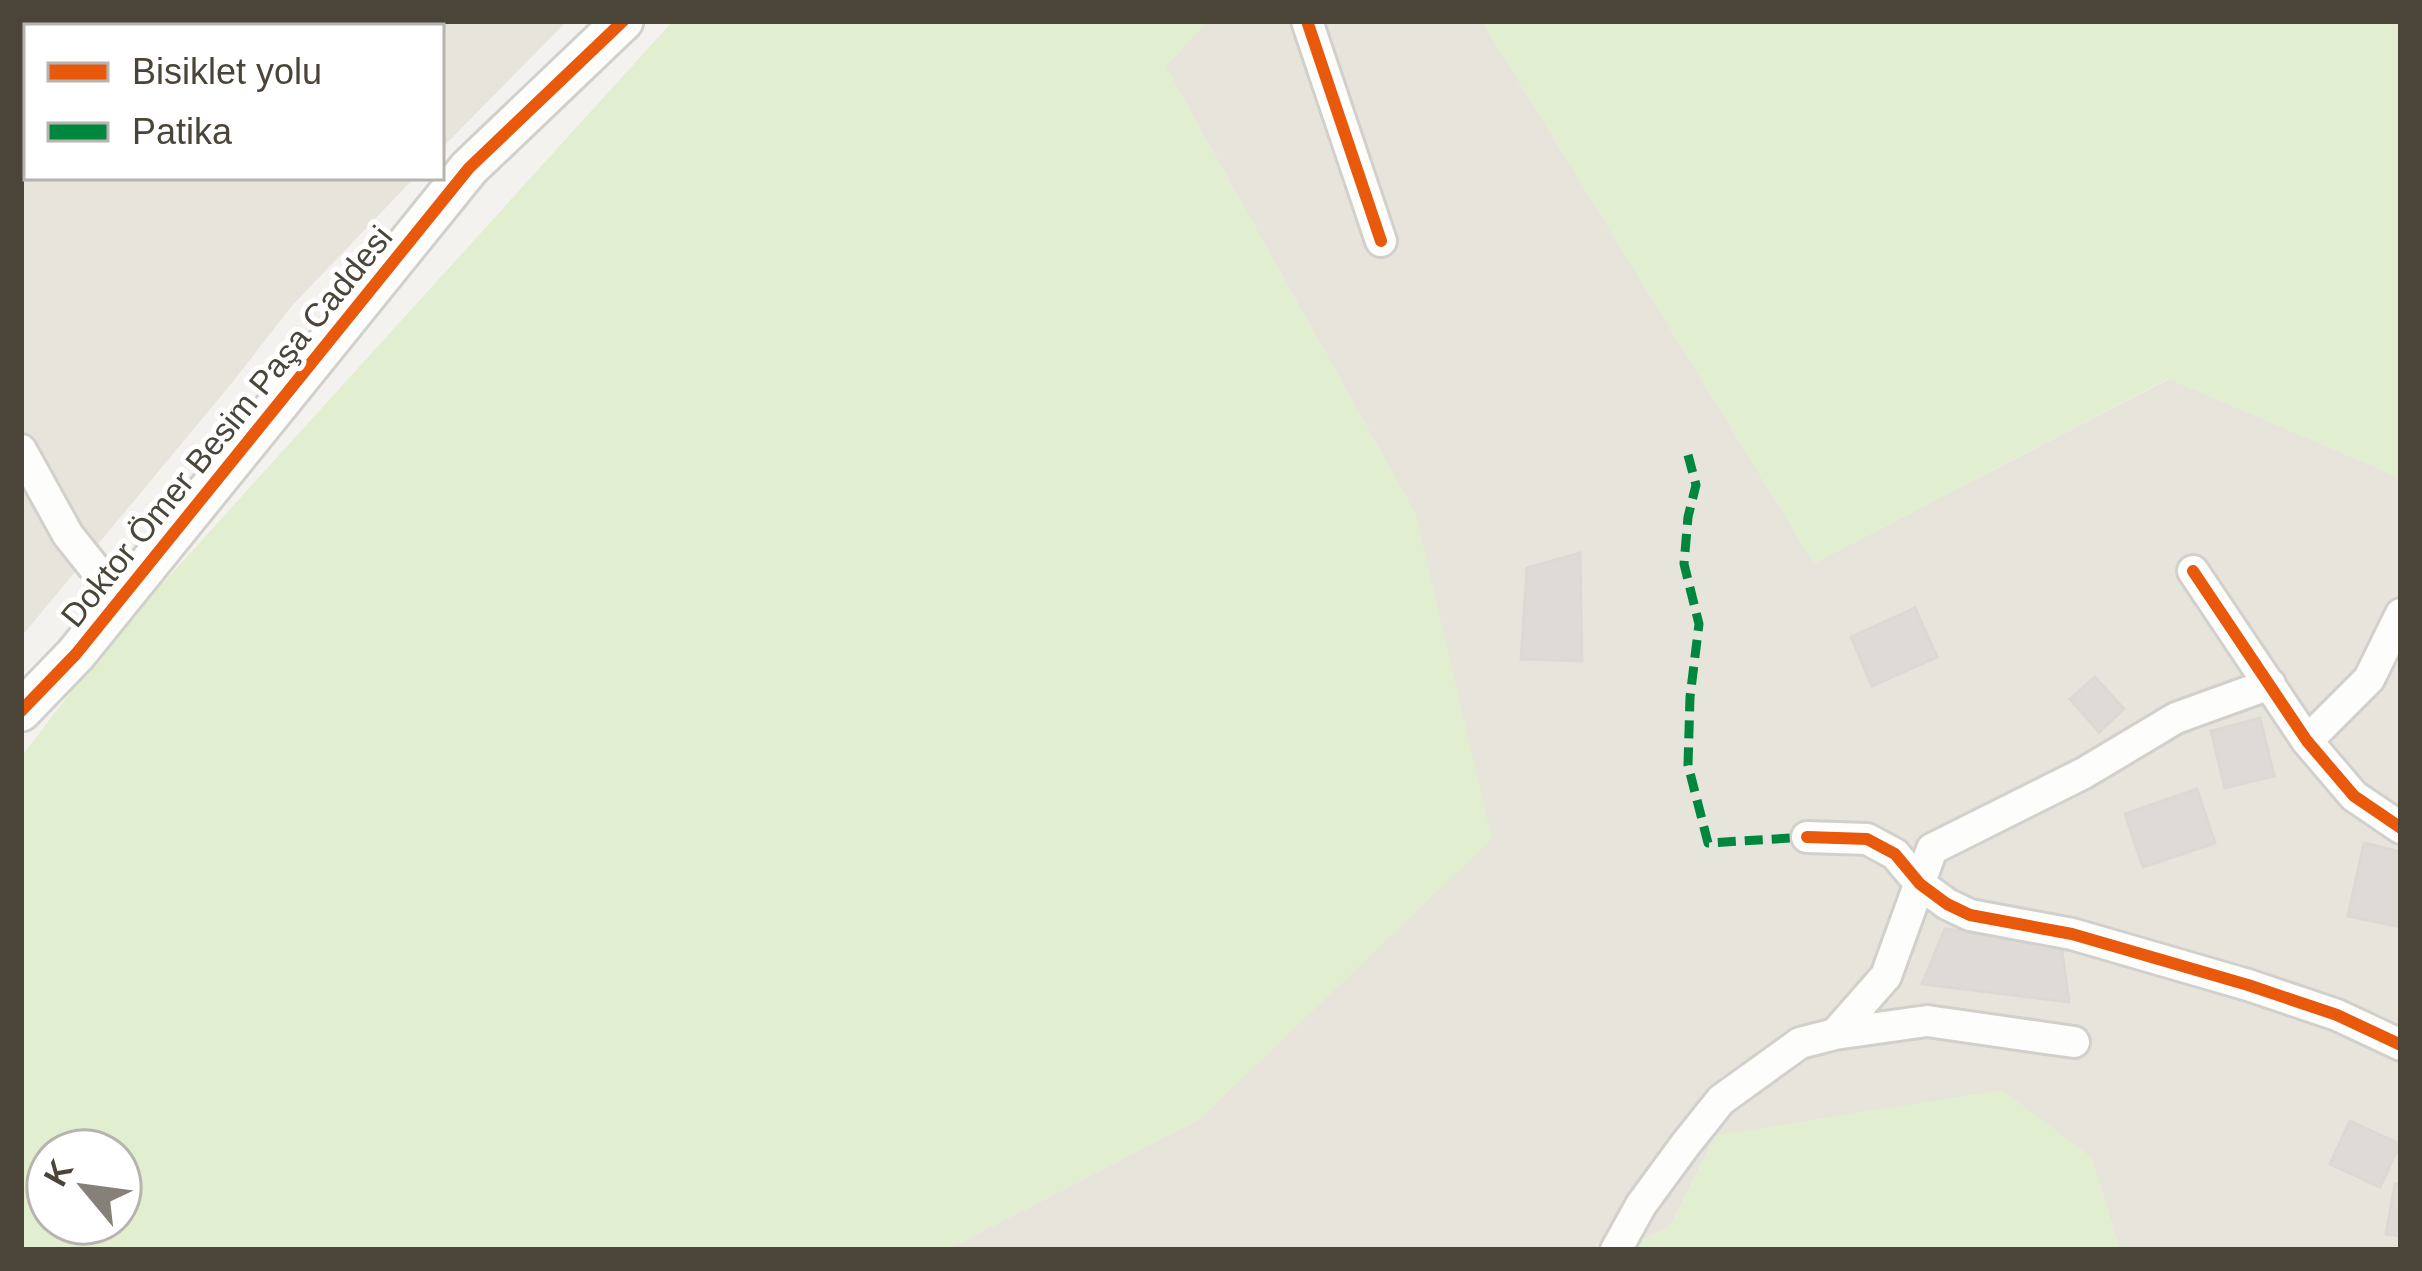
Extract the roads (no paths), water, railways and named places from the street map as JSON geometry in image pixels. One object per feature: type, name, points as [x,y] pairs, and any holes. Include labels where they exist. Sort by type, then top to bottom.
[{"type":"street","name":"Doktor Ömer Besim Paşa Caddesi","points":[[21,712],[76,654],[469,168],[623,21]]},
{"type":"street","points":[[1307,21],[1382,241]]},
{"type":"street","points":[[21,450],[68,535],[120,600]]},
{"type":"street","points":[[2193,571],[2308,741],[2354,796],[2401,828]]},
{"type":"street","points":[[2308,741],[2369,679],[2401,614]]},
{"type":"street","points":[[1834,1034],[1886,976],[1932,850],[2084,773],[2176,718],[2270,685]]},
{"type":"street","points":[[1807,837],[1868,839],[1894,854],[1947,904],[1970,915],[2072,934],[2248,985],[2337,1015],[2401,1045]]},
{"type":"street","points":[[1616,1250],[1641,1205],[1721,1100],[1800,1043],[1928,1021],[2074,1042]]}]
